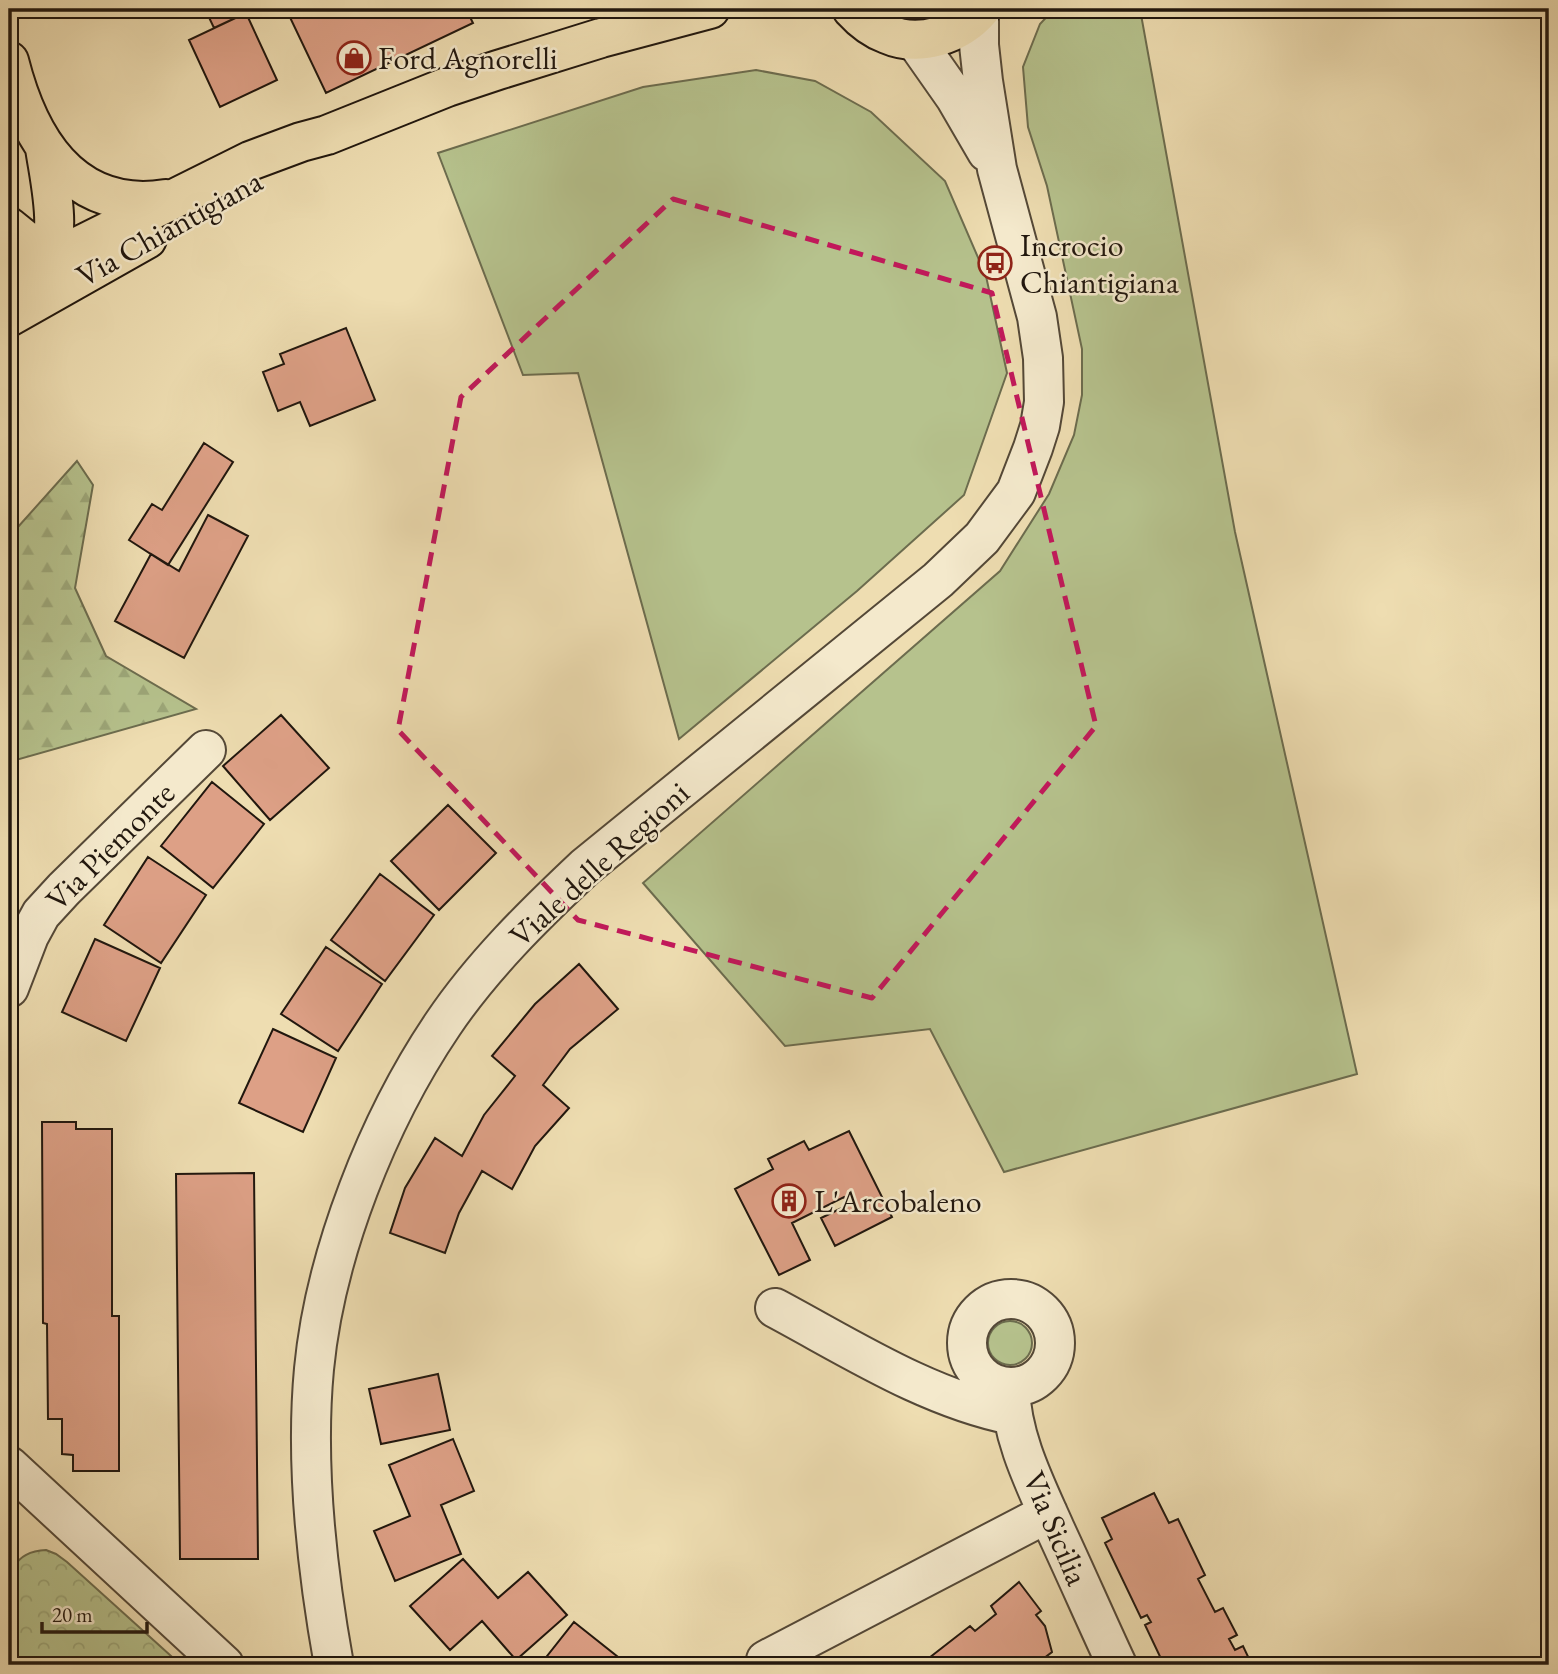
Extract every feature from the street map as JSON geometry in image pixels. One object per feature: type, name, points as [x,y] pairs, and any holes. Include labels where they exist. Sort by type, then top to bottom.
[{"type":"main road","name":"Via Chiantigiana","points":[[13,303],[175,197],[250,161],[327,135],[447,87],[498,70],[601,38],[710,9]]},
{"type":"main road","points":[[852,9],[864,22],[888,35],[915,40],[939,37],[961,27],[980,10]]},
{"type":"main road","points":[[9,61],[25,113],[45,148],[68,174],[91,190],[123,200],[137,202],[175,197]]},
{"type":"main road","name":"Via Chiantigiana","points":[[62,270],[259,178],[327,135]]},
{"type":"main road","points":[[45,148],[62,270]]},
{"type":"main road","points":[[9,227],[62,270]]},
{"type":"street","name":"Viale delle Regioni","points":[[334,1665],[321,1586],[314,1514],[314,1368],[338,1251],[365,1175],[399,1099],[443,1023],[487,967],[554,897],[586,867],[938,580],[982,538],[1012,498],[1027,466],[1040,426],[1044,377],[1037,317],[997,169],[979,45],[980,10]]},
{"type":"street","name":"Viale delle Regioni","points":[[915,40],[955,97],[997,169]]},
{"type":"street","name":"Via Piemonte","points":[[9,988],[29,936],[41,914],[206,750]]},
{"type":"street","name":"Via Sicilia","points":[[775,1308],[871,1360],[970,1404],[988,1410],[1011,1401],[1022,1449],[1117,1665]]},
{"type":"street","points":[[9,1466],[225,1665]]},
{"type":"street","points":[[766,1660],[1048,1513]]},
{"type":"highlighted area","points":[[673,199],[992,293],[1096,726],[872,998],[578,920],[398,730],[461,397]]},
{"type":"green space","points":[[874,9],[953,9],[930,20],[914,22]]},
{"type":"green space","points":[[1054,9],[1140,9],[1235,532],[1357,1074],[1004,1172],[930,1029],[785,1046],[643,883],[1000,571],[1049,494],[1074,435],[1082,395],[1082,349],[1047,186],[1028,127],[1023,67],[1040,24]]},
{"type":"green space","points":[[756,70],[815,81],[871,112],[945,181],[986,276],[1007,373],[964,495],[857,591],[679,739],[578,373],[523,375],[438,153],[643,87]]},
{"type":"green space","points":[[77,461],[93,485],[75,588],[106,656],[196,709],[9,762],[9,537]]},
{"type":"green space","points":[[1010,1321],[1025,1328],[1032,1343],[1025,1358],[1010,1365],[995,1358],[988,1343],[995,1328]]},
{"type":"green space","points":[[46,1550],[67,1562],[181,1665],[9,1665],[10,1588],[13,1569],[24,1556]]},
{"type":"building","points":[[205,9],[244,9],[246,13],[214,28]]},
{"type":"building","name":"Ford Agnorelli","points":[[286,9],[466,9],[473,23],[326,93]]},
{"type":"building","points":[[246,13],[277,80],[220,107],[189,40]]},
{"type":"building","points":[[346,328],[375,400],[310,426],[300,402],[278,411],[263,372],[284,364],[280,354]]},
{"type":"building","points":[[204,443],[233,462],[168,565],[129,540],[152,504],[162,510]]},
{"type":"building","points":[[208,515],[248,536],[184,658],[115,621],[151,554],[179,571]]},
{"type":"building","points":[[281,715],[329,768],[270,820],[223,766]]},
{"type":"building","points":[[212,782],[264,824],[213,888],[161,846]]},
{"type":"building","points":[[448,805],[496,853],[439,910],[391,861]]},
{"type":"building","points":[[148,857],[206,895],[161,963],[104,925]]},
{"type":"building","points":[[380,874],[434,915],[385,981],[331,940]]},
{"type":"building","points":[[95,939],[160,968],[126,1041],[62,1012]]},
{"type":"building","points":[[326,947],[382,984],[338,1051],[281,1014]]},
{"type":"building","points":[[579,964],[618,1009],[570,1049],[543,1085],[569,1108],[535,1146],[512,1189],[482,1171],[459,1213],[445,1253],[390,1233],[405,1188],[435,1138],[462,1156],[484,1115],[515,1076],[492,1056],[535,1004]]},
{"type":"building","points":[[273,1029],[336,1058],[303,1132],[239,1103]]},
{"type":"building","points":[[42,1122],[76,1122],[76,1129],[112,1129],[112,1316],[119,1316],[119,1471],[73,1471],[73,1455],[62,1454],[62,1419],[48,1419],[47,1324],[43,1323]]},
{"type":"building","name":"L'Arcobaleno","points":[[849,1131],[892,1217],[835,1246],[821,1218],[848,1205],[844,1197],[792,1223],[810,1260],[779,1275],[735,1189],[773,1169],[768,1159],[804,1141],[809,1150]]},
{"type":"building","points":[[254,1173],[258,1559],[180,1559],[176,1174]]},
{"type":"building","points":[[438,1374],[450,1430],[381,1444],[369,1389]]},
{"type":"building","points":[[453,1439],[474,1491],[441,1505],[461,1554],[395,1581],[374,1531],[410,1516],[389,1465]]},
{"type":"building","points":[[1154,1493],[1169,1523],[1178,1519],[1205,1575],[1198,1579],[1215,1612],[1223,1608],[1237,1635],[1229,1639],[1235,1650],[1243,1646],[1252,1665],[1164,1665],[1145,1625],[1151,1622],[1147,1615],[1141,1618],[1105,1543],[1112,1539],[1102,1518]]},
{"type":"building","points":[[463,1559],[498,1598],[528,1572],[567,1615],[516,1660],[482,1621],[450,1650],[410,1606]]},
{"type":"building","points":[[1019,1582],[1041,1611],[1036,1615],[1045,1626],[1052,1652],[1035,1665],[920,1665],[970,1626],[975,1631],[996,1614],[991,1606]]},
{"type":"building","points":[[574,1622],[618,1657],[612,1665],[540,1665]]},
{"type":"place","name":"Ford Agnorelli","points":[[354,58]]},
{"type":"place","name":"Incrocio Chiantigiana","points":[[995,263]]},
{"type":"place","name":"L'Arcobaleno","points":[[789,1201]]}]
